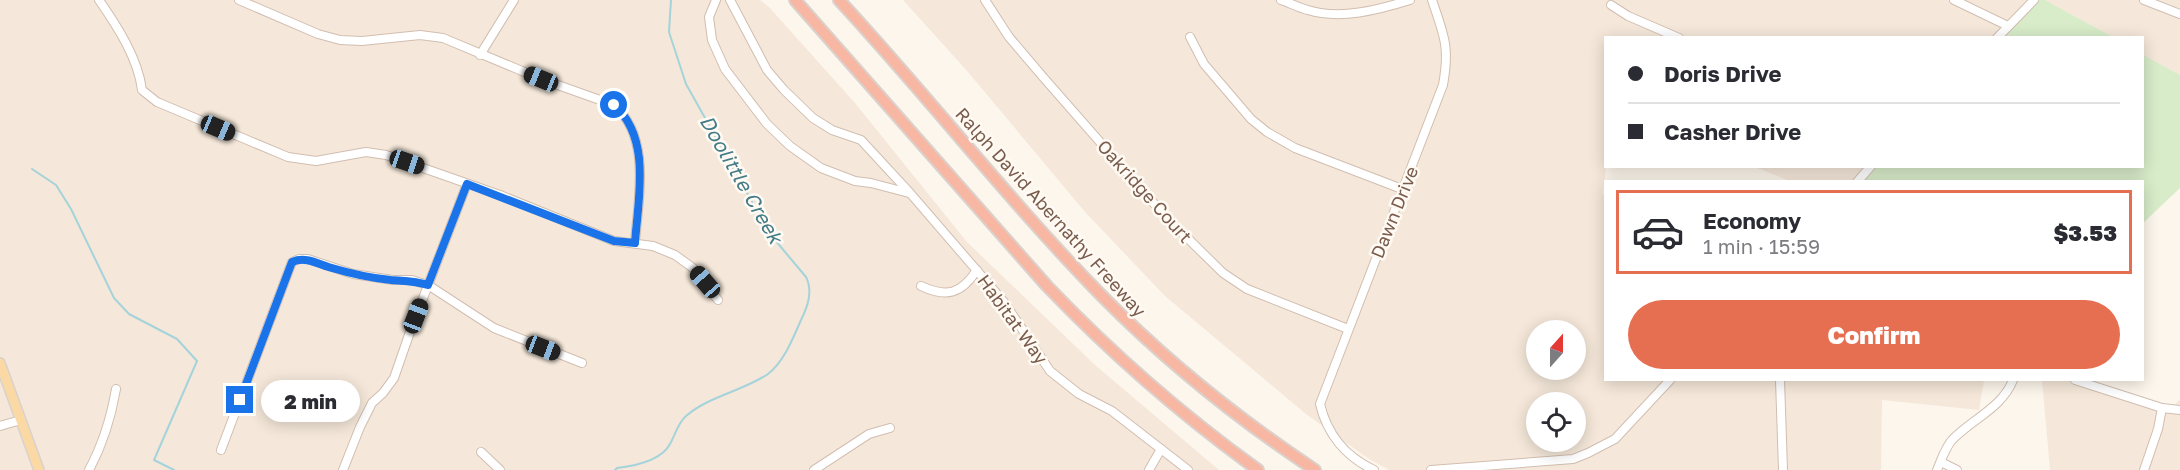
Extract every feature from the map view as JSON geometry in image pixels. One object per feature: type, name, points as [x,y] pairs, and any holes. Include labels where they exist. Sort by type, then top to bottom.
[{"type":"highway","points":[[795,0],[1047,286],[1082,322],[1181,412],[1258,470]]},
{"type":"highway","name":"Ralph David Abernathy Freeway","points":[[839,0],[1046,235],[1121,314],[1166,357],[1215,398],[1315,470]]},
{"type":"main road","points":[[0,363],[39,470]]},
{"type":"street","points":[[99,0],[132,58],[142,90],[158,102],[288,157],[316,161],[366,152],[386,155],[614,241],[653,246],[675,255],[693,268],[718,300]]},
{"type":"street","points":[[239,0],[318,34],[340,40],[362,41],[432,36],[453,42],[480,55],[614,105],[632,127],[637,141],[640,163],[635,243]]},
{"type":"street","points":[[480,55],[514,0]]},
{"type":"street","points":[[716,0],[709,17],[712,40],[725,69],[767,124],[789,146],[821,168],[855,182],[871,183],[910,193]]},
{"type":"street","name":"Habitat Way","points":[[730,0],[766,70],[813,118],[832,130],[861,140],[978,270],[1004,302],[1050,371],[1079,394],[1112,411],[1188,470]]},
{"type":"street","name":"Oakridge Court","points":[[985,0],[1009,37],[1043,77],[1164,215],[1224,273],[1247,290],[1348,329]]},
{"type":"street","points":[[1281,0],[1309,11],[1338,15],[1410,0]]},
{"type":"street","name":"Dawn Drive","points":[[1374,470],[1359,461],[1332,436],[1320,404],[1443,85],[1447,46],[1432,0]]},
{"type":"street","points":[[1954,0],[2008,26]]},
{"type":"street","points":[[1999,36],[2034,0]]},
{"type":"street","points":[[2144,0],[2160,3],[2180,14]]},
{"type":"street","points":[[1611,5],[1628,16],[1673,36]]},
{"type":"street","points":[[1190,37],[1204,64],[1251,119],[1267,132],[1295,148],[1402,189]]},
{"type":"street","points":[[1859,180],[1869,168]]},
{"type":"street","points":[[343,470],[372,403],[394,378],[467,184]]},
{"type":"street","points":[[222,450],[292,262],[299,259],[308,259],[353,274],[393,280],[412,280],[428,285],[494,328],[582,363]]},
{"type":"street","points":[[921,286],[946,294],[962,289],[978,270]]},
{"type":"street","points":[[1431,470],[1573,459],[1615,439],[1669,381]]},
{"type":"street","points":[[1780,381],[1783,470]]},
{"type":"street","points":[[1957,470],[1939,466],[1951,441],[1998,402],[2013,381]]},
{"type":"street","points":[[2078,381],[2162,408],[2180,410]]},
{"type":"street","points":[[89,470],[99,451],[112,414],[116,389]]},
{"type":"street","points":[[2144,470],[2162,408]]},
{"type":"street","points":[[0,426],[21,420]]},
{"type":"street","points":[[814,470],[869,434],[890,428]]},
{"type":"street","points":[[1149,470],[1161,449]]},
{"type":"street","points":[[481,452],[500,470]]},
{"type":"shaded area","points":[[0,0],[760,0],[769,7],[855,103],[967,242],[1095,365],[1219,470],[0,470]]},
{"type":"shaded area","points":[[903,0],[2030,0],[1993,36],[1604,36],[1604,168],[1606,168],[1603,194],[1604,381],[1984,381],[1979,410],[1882,400],[1881,470],[1389,470],[1369,459],[1306,414],[1165,296],[1085,212],[968,72]]},
{"type":"shaded area","points":[[2045,0],[2180,0],[2180,75],[2144,55],[2144,36],[2111,36]]},
{"type":"shaded area","points":[[1758,168],[1867,168],[1856,180],[1788,180]]},
{"type":"shaded area","points":[[2042,381],[2072,381],[2171,409],[2180,399],[2180,470],[2050,470]]},
{"type":"green space","points":[[2030,0],[2045,0],[2111,36],[1994,36]]},
{"type":"green space","points":[[2144,55],[2180,75],[2180,188],[2144,222],[2144,180],[1856,180],[1867,168],[2144,168]]},
{"type":"waterway","name":"Doolittle Creek","points":[[615,470],[654,459],[666,450],[683,419],[695,409],[758,380],[774,369],[791,342],[809,299],[806,277],[770,234],[686,84],[669,32],[671,0]]},
{"type":"waterway","points":[[32,169],[56,185],[71,209],[114,298],[129,314],[177,339],[197,361],[154,460],[174,470]]},
{"type":"route","points":[[240,400],[292,262],[308,259],[353,274],[393,280],[412,280],[428,285],[467,184],[614,241],[635,243],[640,163],[637,141],[632,127],[614,105]]}]
